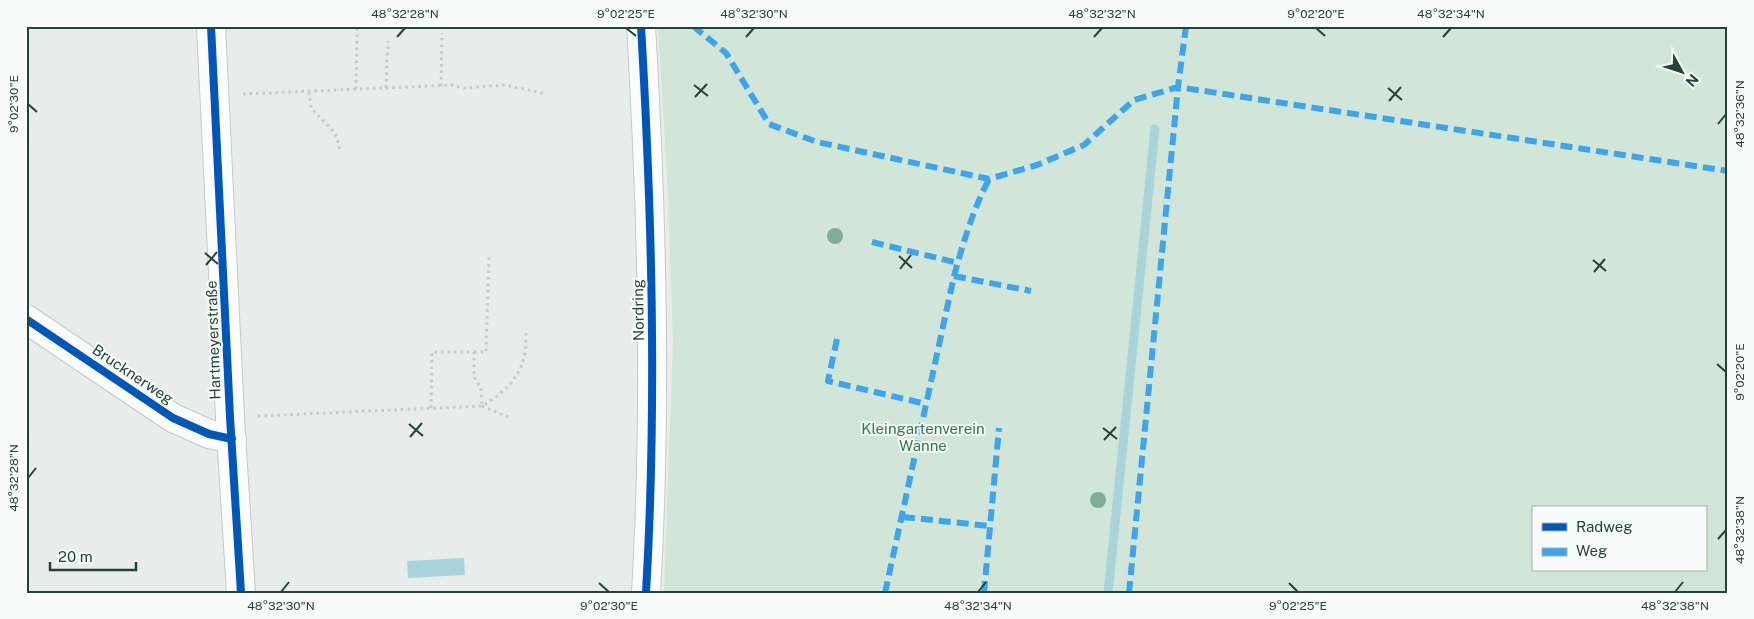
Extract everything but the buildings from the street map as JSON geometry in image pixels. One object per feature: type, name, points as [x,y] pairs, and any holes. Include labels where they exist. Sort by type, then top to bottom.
[{"type":"street","name":"Hartmeyerstraße","points":[[211,26],[241,593]]},
{"type":"street","name":"Nordring","points":[[641,26],[649,177],[652,359],[650,517],[646,593]]},
{"type":"street","name":"Brucknerweg","points":[[26,318],[172,418],[209,434],[232,439]]},
{"type":"path","points":[[356,89],[358,26]]},
{"type":"path","points":[[441,86],[442,33]]},
{"type":"path","points":[[386,88],[388,41]]},
{"type":"path","points":[[264,93],[453,85],[462,88],[505,85],[547,94]]},
{"type":"path","points":[[309,91],[311,108],[334,133],[340,145],[340,153]]},
{"type":"path","points":[[431,408],[432,352],[486,352],[489,257]]},
{"type":"path","points":[[284,414],[482,406],[498,398],[514,380],[524,360],[526,329]]},
{"type":"path","points":[[474,352],[474,377],[481,388],[482,406]]},
{"type":"path","points":[[482,406],[508,417]]},
{"type":"green space","name":"Kleingartenverein Wanne","points":[[658,26],[1728,26],[1728,593],[664,593],[673,341],[667,177]]},
{"type":"water","points":[[464,558],[465,575],[408,578],[407,561]]},
{"type":"waterway","points":[[1108,593],[1155,129]]},
{"type":"marked path","points":[[693,26],[726,53],[769,124],[817,142],[989,179],[1037,165],[1084,145],[1134,100],[1178,87],[1728,171]]},
{"type":"marked path","points":[[1129,593],[1178,87],[1186,26]]},
{"type":"marked path","points":[[885,593],[954,276],[969,227],[989,179]]},
{"type":"marked path","points":[[872,242],[958,263]]},
{"type":"marked path","points":[[954,276],[1031,291]]},
{"type":"marked path","points":[[837,339],[828,381],[926,404]]},
{"type":"marked path","points":[[984,593],[999,428]]},
{"type":"marked path","points":[[903,517],[990,526]]},
{"type":"cycle path","points":[[211,26],[230,417],[241,593]]},
{"type":"cycle path","points":[[641,26],[652,309],[651,451],[646,593]]},
{"type":"cycle path","points":[[26,319],[173,418],[209,434],[232,439]]}]
